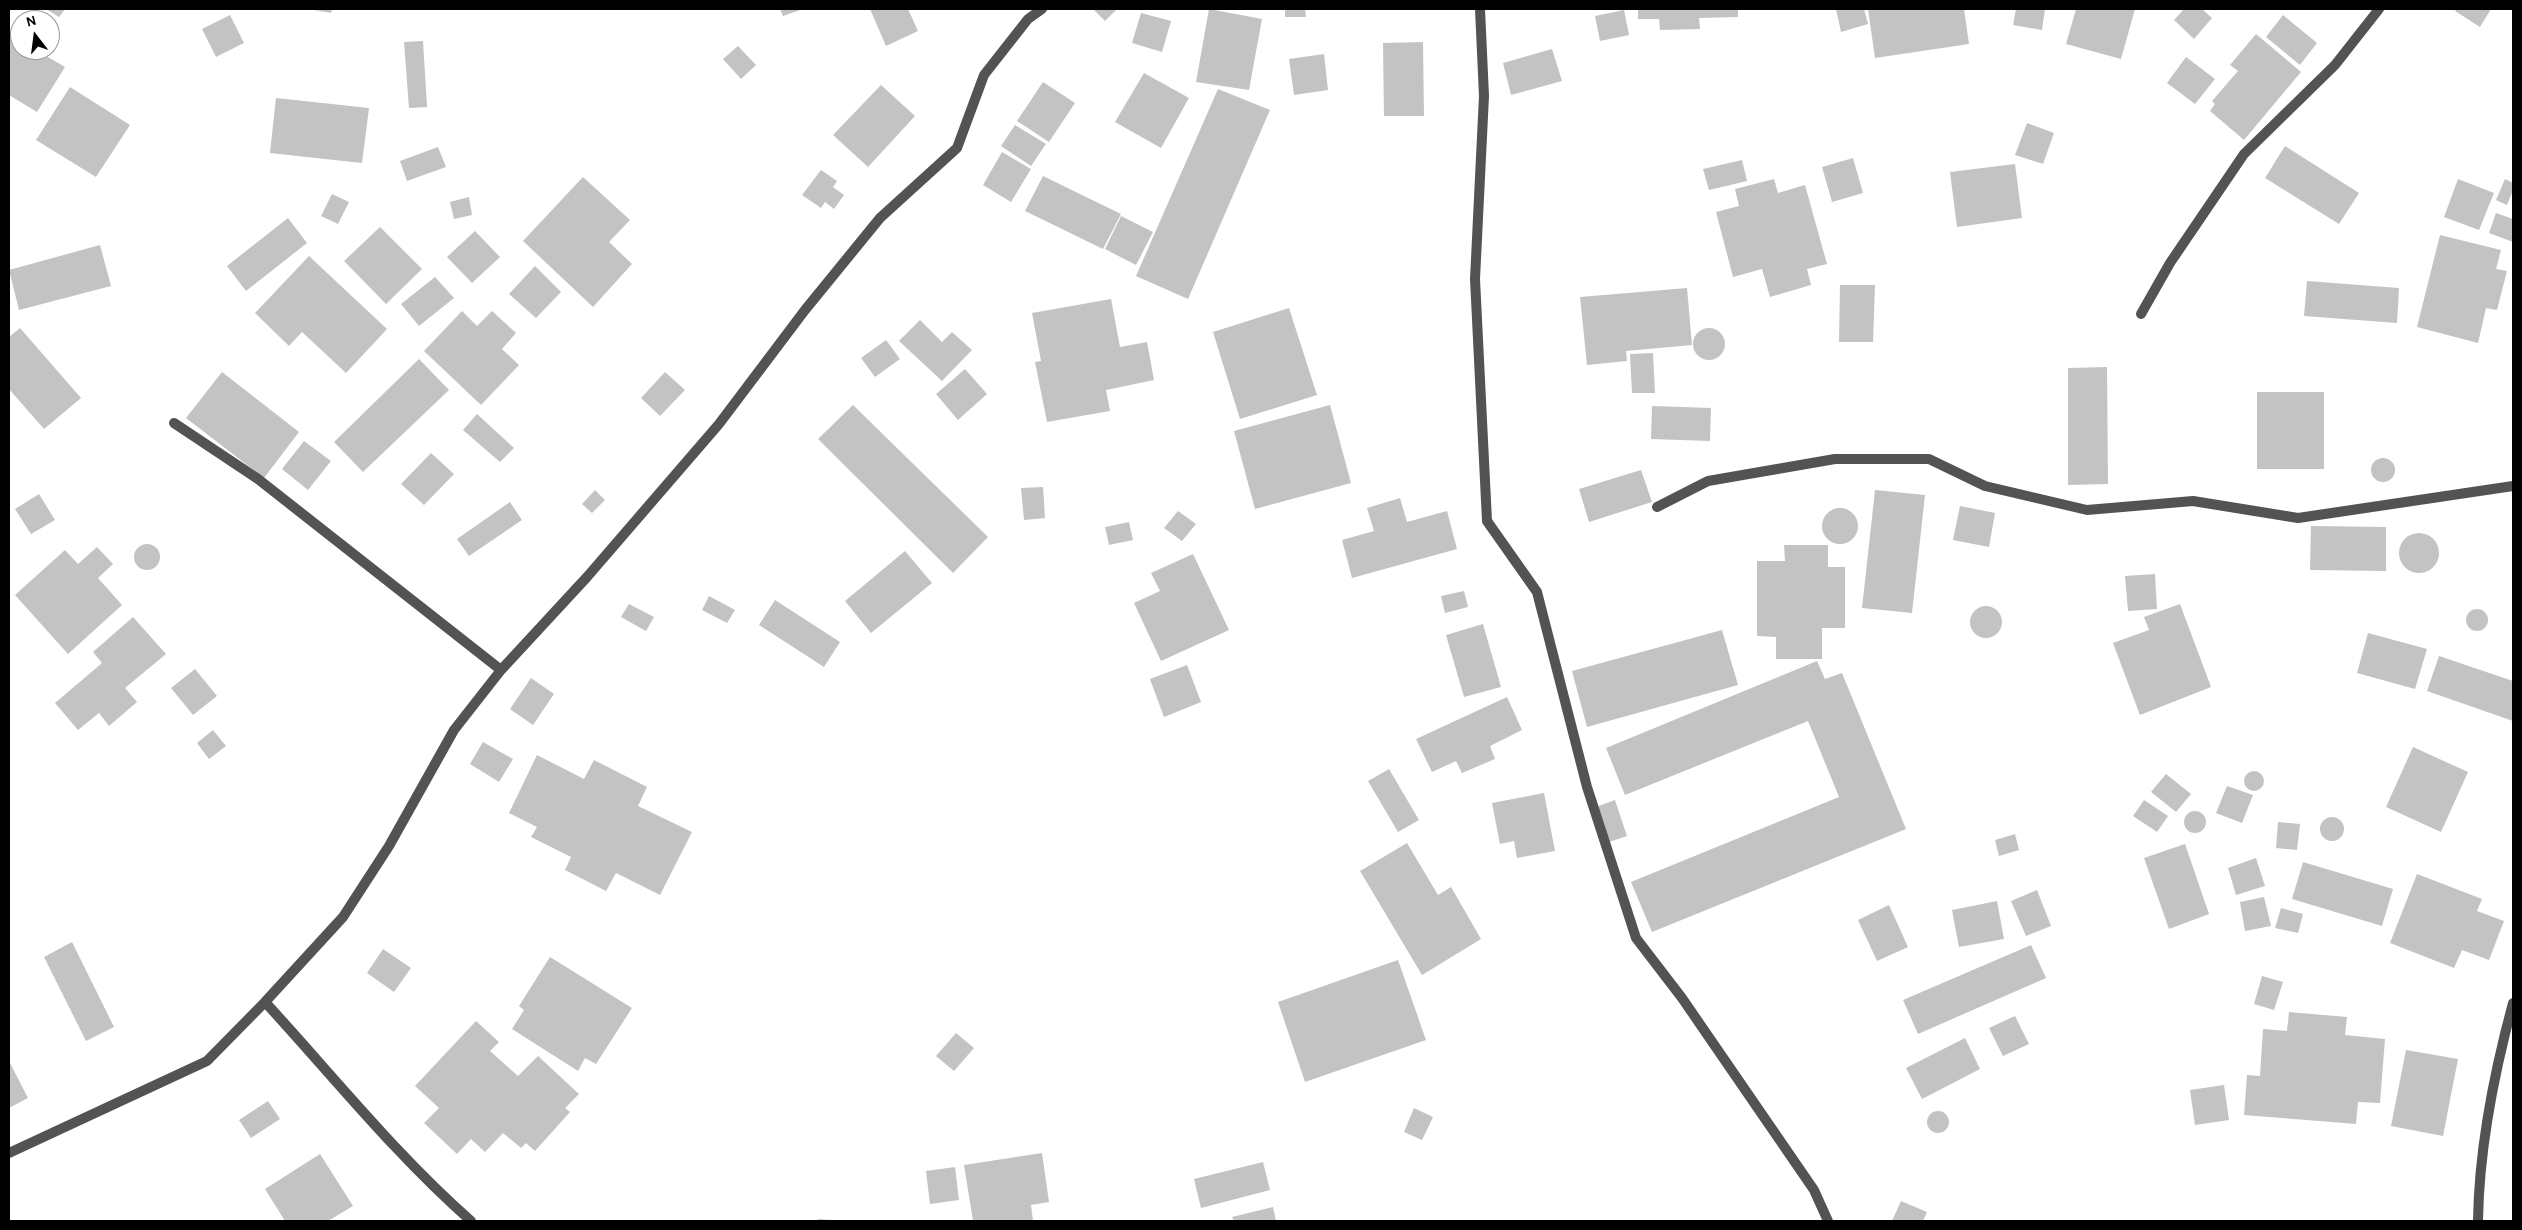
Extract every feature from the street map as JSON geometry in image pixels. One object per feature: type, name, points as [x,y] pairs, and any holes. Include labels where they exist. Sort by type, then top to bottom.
[{"type":"street","points":[[9,1153],[207,1061],[266,1002],[343,917],[389,846],[454,730],[501,670],[588,577],[719,424],[804,310],[880,218],[956,148],[984,75],[1028,20],[1042,9]]},
{"type":"street","points":[[1480,9],[1484,96],[1475,279],[1487,520],[1537,592],[1587,787],[1636,938],[1682,998],[1814,1190],[1828,1221]]},
{"type":"street","points":[[2142,314],[2170,263],[2244,154],[2335,65],[2379,9]]},
{"type":"street","points":[[174,423],[258,479],[501,670]]},
{"type":"street","points":[[1657,507],[1708,481],[1835,459],[1929,459],[1985,486],[2088,510],[2193,500],[2298,518],[2513,486]]},
{"type":"street","points":[[266,1002],[376,1126],[441,1195],[471,1221]]},
{"type":"street","points":[[2478,1221],[2478,1189],[2494,1084],[2513,1003]]},
{"type":"building","points":[[46,9],[65,9],[60,16],[60,10]]},
{"type":"building","points":[[308,9],[332,9],[331,13]]},
{"type":"building","points":[[780,9],[803,9],[783,16]]},
{"type":"building","points":[[870,9],[908,9],[918,31],[886,46]]},
{"type":"building","points":[[1093,9],[1117,9],[1105,21]]},
{"type":"building","points":[[1209,9],[1262,19],[1249,90],[1196,82]]},
{"type":"building","points":[[1285,9],[1305,9],[1306,17],[1285,17]]},
{"type":"building","points":[[1638,9],[1738,9],[1738,17],[1699,18],[1700,29],[1660,30],[1659,19],[1638,19]]},
{"type":"building","points":[[1836,9],[1864,9],[1868,24],[1841,32]]},
{"type":"building","points":[[1868,9],[1964,9],[1969,44],[1875,58]]},
{"type":"building","points":[[2016,9],[2045,9],[2042,30],[2013,25]]},
{"type":"building","points":[[2076,9],[2135,9],[2121,59],[2066,44]]},
{"type":"building","points":[[2184,9],[2202,9],[2212,18],[2194,39],[2174,20]]},
{"type":"building","points":[[2457,9],[2491,9],[2480,27],[2455,11]]},
{"type":"building","points":[[1624,10],[1629,35],[1600,41],[1595,16]]},
{"type":"building","points":[[1141,13],[1171,21],[1162,52],[1132,43]]},
{"type":"building","points":[[230,15],[244,43],[216,57],[202,29]]},
{"type":"building","points":[[2283,15],[2317,43],[2300,65],[2266,37]]},
{"type":"building","points":[[9,33],[10,60],[53,60],[65,67],[37,112],[9,95]]},
{"type":"building","points":[[2256,34],[2301,72],[2244,140],[2210,111],[2215,104],[2212,101],[2238,71],[2230,65]]},
{"type":"building","points":[[423,41],[427,107],[409,108],[404,42]]},
{"type":"building","points":[[1423,42],[1424,116],[1384,116],[1383,43]]},
{"type":"building","points":[[738,46],[756,65],[741,79],[723,59]]},
{"type":"building","points":[[1552,49],[1562,81],[1511,95],[1503,63]]},
{"type":"building","points":[[1324,54],[1328,90],[1294,95],[1289,59]]},
{"type":"building","points":[[2186,57],[2215,79],[2195,104],[2167,83]]},
{"type":"building","points":[[1144,73],[1189,98],[1161,148],[1115,122]]},
{"type":"building","points":[[1043,82],[1075,103],[1049,142],[1017,121]]},
{"type":"building","points":[[881,85],[915,116],[868,167],[833,135]]},
{"type":"building","points":[[70,87],[130,125],[96,177],[36,140]]},
{"type":"building","points":[[1218,89],[1270,110],[1188,299],[1136,276]]},
{"type":"building","points":[[276,98],[369,108],[362,163],[270,153]]},
{"type":"building","points":[[2027,123],[2054,133],[2043,164],[2015,155]]},
{"type":"building","points":[[1015,125],[1046,144],[1031,166],[1001,146]]},
{"type":"building","points":[[2285,146],[2359,193],[2339,224],[2265,178]]},
{"type":"building","points":[[438,147],[446,167],[407,181],[400,161]]},
{"type":"building","points":[[1002,152],[1031,169],[1011,202],[983,185]]},
{"type":"building","points":[[1853,158],[1863,193],[1832,202],[1822,167]]},
{"type":"building","points":[[1742,160],[1747,181],[1709,190],[1703,169]]},
{"type":"building","points":[[2015,164],[2022,218],[1957,227],[1950,172]]},
{"type":"building","points":[[821,170],[837,181],[833,187],[844,195],[834,209],[825,202],[821,208],[802,195]]},
{"type":"building","points":[[1043,176],[1121,214],[1103,249],[1025,211]]},
{"type":"building","points":[[583,177],[630,220],[609,242],[632,264],[593,307],[523,241]]},
{"type":"building","points":[[1774,179],[1778,193],[1805,185],[1827,264],[1807,269],[1811,285],[1770,297],[1762,269],[1733,277],[1716,212],[1739,206],[1735,189]]},
{"type":"building","points":[[2458,179],[2494,193],[2479,230],[2444,217]]},
{"type":"building","points":[[2505,179],[2513,183],[2513,190],[2507,205],[2496,200]]},
{"type":"building","points":[[332,194],[349,202],[338,224],[321,216]]},
{"type":"building","points":[[469,197],[472,215],[454,219],[450,202]]},
{"type":"building","points":[[2496,213],[2513,219],[2513,242],[2489,233]]},
{"type":"building","points":[[1121,216],[1153,232],[1136,265],[1105,249]]},
{"type":"building","points":[[288,218],[307,243],[246,291],[227,266]]},
{"type":"building","points":[[380,227],[422,269],[386,304],[344,261]]},
{"type":"building","points":[[475,231],[500,257],[472,283],[447,257]]},
{"type":"building","points":[[2440,235],[2501,250],[2496,269],[2507,271],[2497,310],[2486,308],[2478,343],[2417,327]]},
{"type":"building","points":[[100,245],[111,286],[19,310],[9,270]]},
{"type":"building","points":[[309,256],[387,329],[346,373],[302,332],[289,346],[255,313]]},
{"type":"building","points":[[535,266],[561,292],[536,318],[509,294]]},
{"type":"building","points":[[435,277],[454,298],[419,326],[401,304]]},
{"type":"building","points":[[2307,281],[2399,288],[2397,323],[2304,316]]},
{"type":"building","points":[[1840,285],[1875,285],[1873,342],[1839,342]]},
{"type":"building","points":[[1687,288],[1692,345],[1626,351],[1627,361],[1587,365],[1580,297]]},
{"type":"building","points":[[1111,299],[1120,347],[1147,342],[1154,380],[1106,390],[1110,411],[1047,422],[1035,362],[1041,361],[1032,313]]},
{"type":"building","points":[[1289,308],[1317,395],[1240,419],[1213,332]]},
{"type":"building","points":[[462,311],[477,326],[492,311],[516,333],[502,349],[519,365],[481,405],[424,351]]},
{"type":"building","points":[[920,320],[942,342],[952,332],[972,350],[942,381],[899,341]]},
{"type":"building","points":[[20,328],[81,398],[44,429],[9,389],[9,337]]},
{"type":"building","points":[[1709,328],[1720,333],[1725,344],[1720,355],[1709,360],[1698,355],[1693,344],[1698,333]]},
{"type":"building","points":[[886,340],[900,359],[875,377],[861,358]]},
{"type":"building","points":[[1653,353],[1655,393],[1632,393],[1630,354]]},
{"type":"building","points":[[419,359],[449,390],[363,472],[334,442]]},
{"type":"building","points":[[2107,367],[2108,484],[2068,485],[2068,368]]},
{"type":"building","points":[[965,369],[987,394],[958,420],[936,394]]},
{"type":"building","points":[[222,372],[299,432],[264,478],[186,418]]},
{"type":"building","points":[[665,372],[685,390],[660,416],[641,398]]},
{"type":"building","points":[[2257,392],[2324,392],[2324,469],[2257,469]]},
{"type":"building","points":[[853,405],[988,537],[953,573],[818,439]]},
{"type":"building","points":[[1330,405],[1351,483],[1255,509],[1234,431]]},
{"type":"building","points":[[1652,406],[1711,408],[1710,441],[1651,439]]},
{"type":"building","points":[[477,414],[514,448],[500,462],[463,430]]},
{"type":"building","points":[[304,441],[331,461],[308,490],[282,469]]},
{"type":"building","points":[[431,453],[454,474],[424,505],[401,484]]},
{"type":"building","points":[[2383,458],[2388,459],[2394,465],[2394,475],[2388,481],[2383,482],[2378,481],[2372,475],[2371,470],[2372,465],[2378,459]]},
{"type":"building","points":[[1641,470],[1652,502],[1589,522],[1579,489]]},
{"type":"building","points":[[1043,487],[1045,518],[1024,520],[1021,488]]},
{"type":"building","points":[[595,490],[605,500],[592,513],[582,504]]},
{"type":"building","points":[[1875,490],[1925,495],[1912,613],[1862,608]]},
{"type":"building","points":[[39,494],[55,520],[31,534],[15,509]]},
{"type":"building","points":[[1400,498],[1407,522],[1447,511],[1457,549],[1352,578],[1342,540],[1374,531],[1367,508]]},
{"type":"building","points":[[510,502],[522,520],[469,556],[457,539]]},
{"type":"building","points":[[1960,506],[1995,513],[1989,547],[1953,540]]},
{"type":"building","points":[[1840,508],[1847,509],[1853,513],[1857,519],[1857,533],[1853,539],[1847,543],[1840,544],[1833,543],[1827,539],[1823,533],[1822,526],[1823,519],[1827,513],[1833,509]]},
{"type":"building","points":[[1178,511],[1196,524],[1182,541],[1164,528]]},
{"type":"building","points":[[1129,522],[1133,540],[1109,545],[1105,527]]},
{"type":"building","points":[[2311,526],[2386,527],[2386,571],[2310,570]]},
{"type":"building","points":[[2419,533],[2433,539],[2439,553],[2433,567],[2419,573],[2405,567],[2399,553],[2405,539]]},
{"type":"building","points":[[147,544],[156,548],[160,557],[156,566],[147,570],[138,566],[134,557],[138,548]]},
{"type":"building","points":[[1784,545],[1828,545],[1828,567],[1845,567],[1845,628],[1822,628],[1822,659],[1776,659],[1776,637],[1757,636],[1757,561],[1785,561]]},
{"type":"building","points":[[97,547],[113,564],[98,578],[122,605],[68,654],[15,595],[65,550],[78,564]]},
{"type":"building","points":[[905,551],[932,583],[871,633],[845,601]]},
{"type":"building","points":[[1193,554],[1229,630],[1161,661],[1134,603],[1160,591],[1151,573]]},
{"type":"building","points":[[2155,574],[2157,609],[2128,611],[2125,576]]},
{"type":"building","points":[[1464,591],[1468,607],[1445,613],[1441,596]]},
{"type":"building","points":[[709,596],[735,610],[727,623],[702,610]]},
{"type":"building","points":[[775,600],[840,642],[824,667],[759,625]]},
{"type":"building","points":[[629,604],[654,617],[646,631],[621,617]]},
{"type":"building","points":[[2180,604],[2211,687],[2140,715],[2113,643],[2149,630],[2144,617]]},
{"type":"building","points":[[1986,606],[1992,607],[1997,611],[2001,616],[2001,628],[1997,633],[1992,637],[1986,638],[1980,637],[1975,633],[1971,628],[1970,622],[1971,616],[1975,611],[1980,607]]},
{"type":"building","points":[[2473,609],[2481,609],[2488,616],[2488,624],[2481,631],[2473,631],[2466,624],[2466,616]]},
{"type":"building","points":[[133,617],[166,654],[125,688],[137,702],[109,726],[99,713],[78,730],[55,703],[102,663],[93,652]]},
{"type":"building","points":[[1483,624],[1501,687],[1464,697],[1446,635]]},
{"type":"building","points":[[1722,630],[1738,685],[1587,727],[1572,671]]},
{"type":"building","points":[[2368,633],[2427,649],[2415,689],[2357,673]]},
{"type":"building","points":[[2439,656],[2513,681],[2513,721],[2427,691]]},
{"type":"building","points":[[1817,661],[1825,679],[1842,673],[1906,829],[1652,932],[1631,882],[1839,797],[1808,721],[1625,795],[1606,748]]},
{"type":"building","points":[[1187,665],[1201,702],[1164,717],[1150,679]]},
{"type":"building","points":[[195,669],[217,696],[193,715],[171,688]]},
{"type":"building","points":[[531,678],[554,694],[533,725],[510,709]]},
{"type":"building","points":[[1507,697],[1522,730],[1490,746],[1495,759],[1462,773],[1456,761],[1432,772],[1416,739]]},
{"type":"building","points":[[213,730],[226,746],[209,759],[197,743]]},
{"type":"building","points":[[483,742],[513,759],[499,782],[470,764]]},
{"type":"building","points":[[2413,747],[2468,772],[2441,832],[2386,807]]},
{"type":"building","points":[[537,755],[584,779],[594,760],[647,787],[638,806],[692,832],[660,895],[616,873],[606,891],[565,870],[571,857],[531,837],[537,827],[509,813]]},
{"type":"building","points":[[1389,769],[1419,820],[1398,832],[1368,781]]},
{"type":"building","points":[[2254,771],[2261,774],[2264,781],[2261,788],[2254,791],[2247,788],[2244,781],[2247,774]]},
{"type":"building","points":[[2166,774],[2191,794],[2176,812],[2151,792]]},
{"type":"building","points":[[2227,786],[2253,795],[2242,823],[2216,813]]},
{"type":"building","points":[[1544,793],[1555,851],[1517,858],[1514,841],[1500,844],[1492,803]]},
{"type":"building","points":[[1615,800],[1627,836],[1609,842],[1596,807]]},
{"type":"building","points":[[2144,800],[2168,816],[2157,832],[2133,816]]},
{"type":"building","points":[[2195,811],[2203,814],[2206,822],[2203,830],[2195,833],[2187,830],[2184,822],[2187,814]]},
{"type":"building","points":[[2327,817],[2337,817],[2344,824],[2344,834],[2337,841],[2327,841],[2320,834],[2320,824]]},
{"type":"building","points":[[2278,822],[2300,824],[2297,850],[2276,848]]},
{"type":"building","points":[[2015,834],[2019,850],[1999,856],[1995,840]]},
{"type":"building","points":[[1407,843],[1438,895],[1451,887],[1481,939],[1422,975],[1360,871]]},
{"type":"building","points":[[2185,844],[2209,914],[2169,929],[2144,858]]},
{"type":"building","points":[[2256,858],[2265,886],[2236,895],[2228,868]]},
{"type":"building","points":[[2303,862],[2393,889],[2382,926],[2292,899]]},
{"type":"building","points":[[2417,874],[2482,899],[2477,911],[2504,921],[2489,960],[2462,950],[2454,968],[2390,943]]},
{"type":"building","points":[[2037,890],[2051,926],[2026,936],[2011,901]]},
{"type":"building","points":[[2264,897],[2271,926],[2245,931],[2240,902]]},
{"type":"building","points":[[1997,901],[2004,939],[1959,947],[1952,910]]},
{"type":"building","points":[[1889,905],[1908,947],[1877,961],[1858,920]]},
{"type":"building","points":[[2281,908],[2303,914],[2298,933],[2275,928]]},
{"type":"building","points":[[72,942],[114,1027],[86,1041],[44,957]]},
{"type":"building","points":[[2031,945],[2046,978],[1918,1034],[1903,1000]]},
{"type":"building","points":[[383,949],[411,968],[394,992],[367,973]]},
{"type":"building","points":[[550,957],[632,1008],[596,1064],[585,1058],[578,1071],[512,1029],[524,1010],[519,1006]]},
{"type":"building","points":[[1398,960],[1426,1040],[1305,1082],[1278,1002]]},
{"type":"building","points":[[2262,976],[2283,982],[2274,1010],[2254,1004]]},
{"type":"building","points":[[2289,1012],[2347,1017],[2345,1035],[2385,1039],[2380,1103],[2358,1102],[2356,1124],[2244,1115],[2247,1075],[2260,1076],[2263,1029],[2287,1031]]},
{"type":"building","points":[[2015,1016],[2029,1044],[2003,1056],[1989,1028]]},
{"type":"building","points":[[476,1021],[499,1042],[490,1051],[518,1076],[538,1056],[579,1094],[565,1108],[570,1112],[535,1151],[526,1143],[521,1148],[503,1133],[485,1152],[471,1139],[457,1154],[424,1123],[439,1108],[415,1086]]},
{"type":"building","points":[[956,1033],[974,1048],[954,1071],[936,1056]]},
{"type":"building","points":[[1965,1038],[1980,1069],[1922,1099],[1906,1068]]},
{"type":"building","points":[[2406,1050],[2458,1059],[2443,1136],[2391,1126]]},
{"type":"building","points":[[9,1061],[28,1098],[9,1108]]},
{"type":"building","points":[[2224,1085],[2229,1120],[2195,1125],[2190,1090]]},
{"type":"building","points":[[268,1101],[280,1119],[251,1138],[239,1120]]},
{"type":"building","points":[[1414,1108],[1433,1117],[1422,1140],[1404,1132]]},
{"type":"building","points":[[1938,1111],[1946,1114],[1949,1122],[1946,1130],[1938,1133],[1930,1130],[1927,1122],[1930,1114]]},
{"type":"building","points":[[1042,1153],[1049,1202],[1031,1205],[1033,1221],[973,1221],[964,1165]]},
{"type":"building","points":[[320,1154],[353,1206],[328,1221],[285,1221],[265,1189]]},
{"type":"building","points":[[1263,1162],[1270,1190],[1201,1208],[1194,1179]]},
{"type":"building","points":[[955,1167],[959,1200],[930,1204],[926,1171]]},
{"type":"building","points":[[1901,1201],[1927,1212],[1923,1221],[1892,1221]]},
{"type":"building","points":[[1273,1207],[1276,1221],[1234,1221],[1232,1217]]},
{"type":"building","points":[[818,1219],[832,1220],[832,1221],[818,1221]]}]
